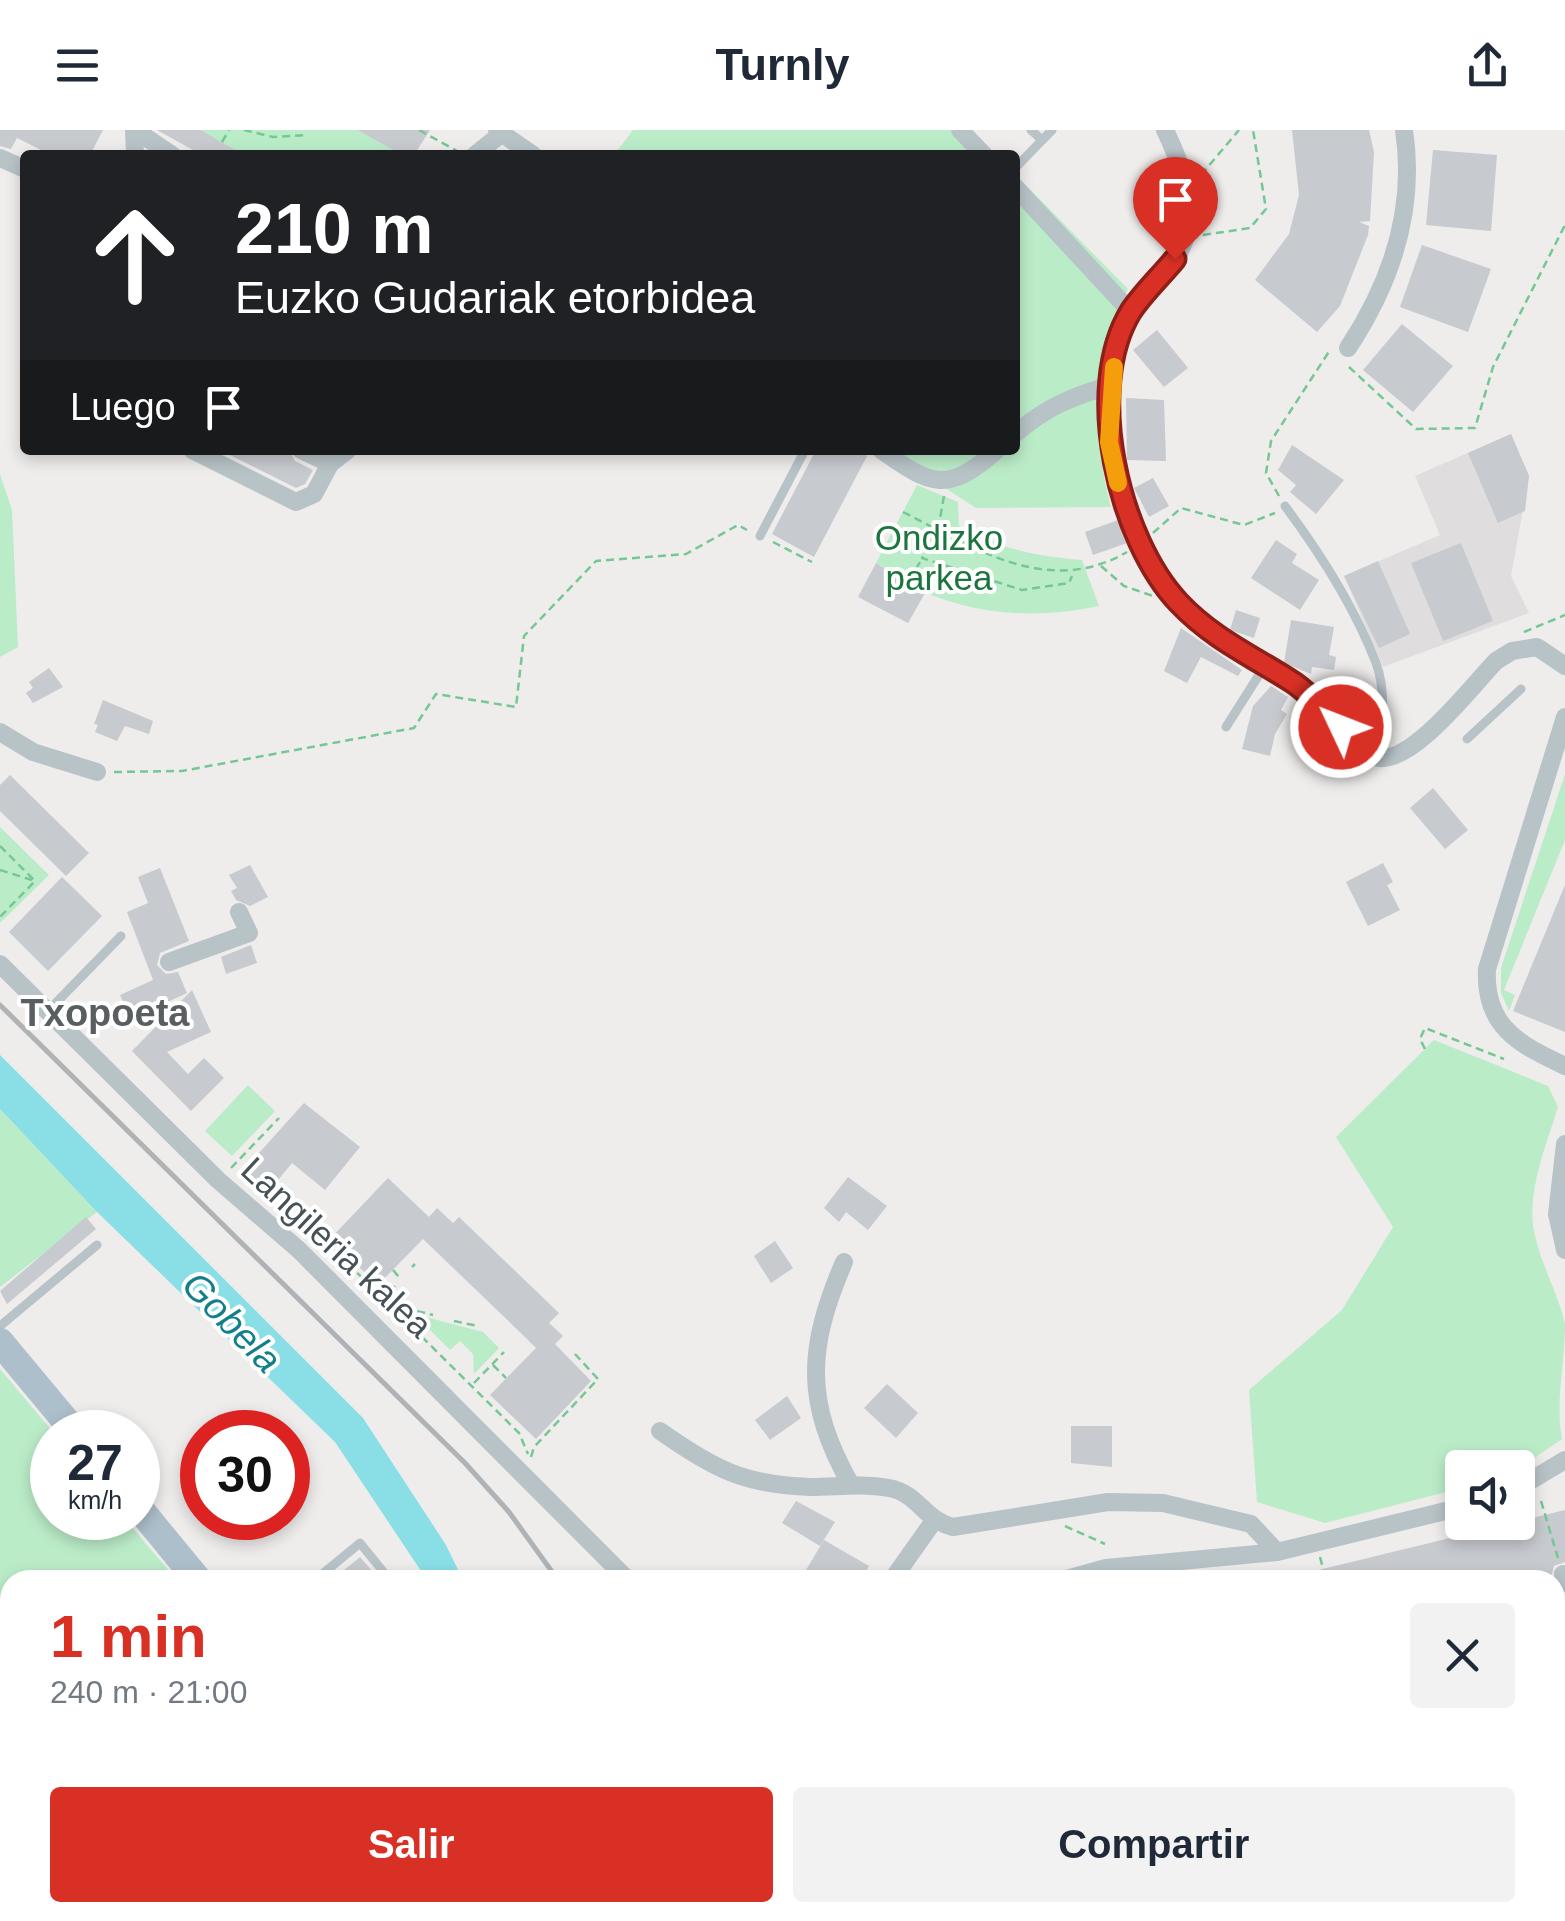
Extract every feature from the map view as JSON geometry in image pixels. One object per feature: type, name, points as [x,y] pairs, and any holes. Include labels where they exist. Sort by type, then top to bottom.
[{"type":"main road","points":[[0,1342],[57,1410]]},
{"type":"main road","points":[[160,1534],[190,1570]]},
{"type":"street","points":[[134,130],[164,150]]},
{"type":"street","points":[[960,130],[979,150]]},
{"type":"street","points":[[1165,130],[1188,190],[1192,212],[1175,259],[1131,312],[1117,344],[1109,442],[1121,494],[1140,544],[1172,594],[1207,630],[1264,668],[1294,682],[1379,758],[1391,760],[1415,745],[1512,651],[1537,647],[1565,666]]},
{"type":"street","points":[[1348,348],[1373,310],[1394,256],[1409,177],[1404,130]]},
{"type":"street","points":[[480,150],[499,132],[525,150]]},
{"type":"street","points":[[1020,192],[1131,312]]},
{"type":"street","points":[[1020,430],[1041,411],[1066,398],[1112,384]]},
{"type":"street","points":[[202,455],[296,502],[314,494],[330,464],[342,455]]},
{"type":"street","points":[[311,455],[330,464]]},
{"type":"street","points":[[888,455],[926,480],[951,481],[972,472],[991,455]]},
{"type":"street","points":[[1565,716],[1487,968],[1486,990],[1500,1027],[1518,1044],[1565,1066]]},
{"type":"street","points":[[0,732],[33,752],[97,772]]},
{"type":"street","points":[[168,962],[249,933],[239,912]]},
{"type":"street","name":"Langileria kalea","points":[[0,964],[218,1180],[299,1250],[618,1570]]},
{"type":"street","points":[[1565,1144],[1557,1214],[1565,1250]]},
{"type":"street","points":[[844,1262],[821,1316],[814,1387],[827,1443],[851,1485]]},
{"type":"street","points":[[660,1431],[714,1470],[759,1484],[893,1488],[914,1500],[933,1522],[953,1527],[1108,1502],[1163,1503],[1251,1524],[1277,1552]]},
{"type":"street","points":[[1535,1478],[1565,1460]]},
{"type":"street","points":[[1099,1570],[1277,1552],[1445,1511]]},
{"type":"street","points":[[899,1570],[933,1522]]},
{"type":"lane","points":[[1031,130],[1042,140]]},
{"type":"lane","points":[[1020,163],[1052,130]]},
{"type":"lane","points":[[760,536],[802,455]]},
{"type":"lane","points":[[1284,506],[1319,552],[1377,666],[1382,701],[1379,758]]},
{"type":"lane","points":[[1226,727],[1264,668]]},
{"type":"lane","points":[[1467,739],[1521,690]]},
{"type":"lane","points":[[48,1011],[121,936]]},
{"type":"lane","points":[[0,1326],[98,1245]]},
{"type":"lane","points":[[327,1570],[360,1543],[382,1570]]},
{"type":"path","points":[[244,130],[274,137],[306,135]]},
{"type":"path","points":[[419,130],[455,150]]},
{"type":"path","points":[[1188,190],[1239,130]]},
{"type":"path","points":[[1186,236],[1250,228],[1259,220],[1268,199],[1256,162],[1253,130]]},
{"type":"path","points":[[222,142],[228,131]]},
{"type":"path","points":[[903,512],[999,561],[1072,574],[1100,565],[1140,544],[1181,508],[1244,525],[1266,520],[1284,506],[1266,473],[1271,441],[1330,349],[1416,429],[1476,428],[1493,367],[1565,225]]},
{"type":"path","points":[[909,580],[938,530],[951,481]]},
{"type":"path","points":[[97,772],[182,772],[414,728],[436,694],[516,707],[524,636],[596,561],[686,554],[738,525],[812,562]]},
{"type":"path","points":[[922,558],[1022,590],[1068,584],[1072,574]]},
{"type":"path","points":[[1100,565],[1124,586],[1148,597],[1172,594]]},
{"type":"path","points":[[1532,627],[1565,615]]},
{"type":"path","points":[[0,846],[36,881]]},
{"type":"path","points":[[0,870],[36,881]]},
{"type":"path","points":[[0,918],[36,881]]},
{"type":"path","points":[[1425,1049],[1420,1039],[1426,1028],[1504,1058]]},
{"type":"path","name":"Langileria kalea","points":[[229,1170],[279,1118]]},
{"type":"path","points":[[284,1214],[318,1234],[384,1298],[519,1433],[530,1460],[534,1447],[598,1379],[575,1354]]},
{"type":"path","points":[[393,1270],[400,1277]]},
{"type":"path","points":[[384,1298],[395,1286]]},
{"type":"path","points":[[390,1304],[433,1315]]},
{"type":"path","points":[[454,1321],[478,1326]]},
{"type":"path","points":[[472,1386],[504,1352]]},
{"type":"path","points":[[492,1364],[506,1378]]},
{"type":"path","points":[[1540,1502],[1561,1570]]},
{"type":"path","points":[[1040,1514],[1105,1544]]},
{"type":"path","points":[[1320,1557],[1323,1570]]},
{"type":"shaded area","points":[[1511,434],[1529,476],[1511,576],[1529,613],[1383,667],[1344,576],[1440,535],[1415,476]]},
{"type":"green space","points":[[201,130],[357,130],[393,150],[235,150]]},
{"type":"green space","points":[[633,130],[971,130],[991,150],[618,150]]},
{"type":"green space","points":[[1020,179],[1128,289],[1109,342],[1100,396],[1101,451],[1111,507],[976,508],[894,455],[1020,455]]},
{"type":"green space","points":[[0,474],[12,510],[18,647],[0,657]]},
{"type":"green space","name":"Ondizko parkea","points":[[917,485],[958,502],[959,526],[974,534],[1018,550],[1082,560],[1099,606],[1050,613],[1001,612],[953,602],[907,584],[908,580],[876,563]]},
{"type":"green space","points":[[1565,774],[1565,840],[1504,990],[1515,995],[1509,1011],[1501,993],[1501,968]]},
{"type":"green space","points":[[0,827],[49,875],[0,923]]},
{"type":"green space","points":[[1434,1040],[1548,1086],[1558,1107],[1538,1171],[1533,1220],[1538,1247],[1565,1324],[1560,1397],[1562,1439],[1535,1457],[1535,1450],[1445,1450],[1445,1492],[1325,1523],[1257,1502],[1249,1390],[1342,1310],[1393,1227],[1336,1137]]},
{"type":"green space","points":[[248,1085],[275,1111],[232,1156],[205,1131]]},
{"type":"green space","points":[[0,1109],[97,1212],[0,1287]]},
{"type":"green space","points":[[414,1314],[483,1332],[499,1348],[474,1374],[473,1354],[460,1341],[450,1350]]},
{"type":"green space","points":[[0,1369],[34,1410],[30,1410],[30,1540],[143,1540],[168,1570],[0,1570]]},
{"type":"water","name":"Gobela","points":[[0,1055],[363,1418],[458,1570],[420,1570],[335,1442],[310,1418],[310,1410],[302,1410],[97,1212],[0,1109]]},
{"type":"building","points":[[0,130],[103,130],[93,150],[41,150],[17,138],[11,149],[0,146]]},
{"type":"building","points":[[157,130],[201,130],[235,150],[193,150]]},
{"type":"building","points":[[357,130],[430,130],[417,150],[393,150]]},
{"type":"building","points":[[1292,130],[1369,130],[1374,152],[1370,221],[1359,222],[1369,226],[1368,235],[1340,306],[1317,332],[1255,280],[1289,234],[1299,195]]},
{"type":"building","points":[[1433,150],[1497,155],[1491,231],[1426,225]]},
{"type":"building","points":[[1422,245],[1491,269],[1468,332],[1400,307]]},
{"type":"building","points":[[1402,324],[1453,366],[1413,412],[1363,370]]},
{"type":"building","points":[[1157,330],[1188,368],[1164,387],[1133,350]]},
{"type":"building","points":[[1126,398],[1164,400],[1166,461],[1127,460]]},
{"type":"building","points":[[1511,434],[1529,476],[1525,511],[1498,523],[1468,453]]},
{"type":"building","points":[[1292,445],[1344,480],[1316,514],[1290,492],[1296,485],[1278,470]]},
{"type":"building","points":[[230,455],[292,455],[295,461],[313,470],[305,484],[296,488]]},
{"type":"building","points":[[813,455],[867,456],[814,557],[772,534]]},
{"type":"building","points":[[1153,478],[1169,506],[1149,517],[1134,488]]},
{"type":"building","points":[[1118,520],[1127,543],[1093,555],[1085,532]]},
{"type":"building","points":[[1276,540],[1297,554],[1292,563],[1319,580],[1300,610],[1251,578]]},
{"type":"building","points":[[1461,543],[1493,621],[1443,641],[1411,563]]},
{"type":"building","points":[[1378,561],[1410,634],[1379,648],[1344,576]]},
{"type":"building","points":[[876,563],[925,593],[908,623],[858,597]]},
{"type":"building","points":[[1236,610],[1260,618],[1254,638],[1230,630]]},
{"type":"building","points":[[1291,620],[1334,627],[1329,655],[1336,657],[1334,670],[1312,667],[1311,674],[1284,663]]},
{"type":"building","points":[[1181,628],[1242,670],[1238,676],[1201,657],[1187,683],[1164,671]]},
{"type":"building","points":[[49,668],[63,687],[33,703],[26,693],[33,688],[29,682]]},
{"type":"building","points":[[1271,686],[1288,697],[1281,710],[1287,714],[1275,734],[1270,756],[1242,749],[1253,706]]},
{"type":"building","points":[[103,700],[153,721],[149,734],[125,726],[117,741],[95,732]]},
{"type":"building","points":[[10,775],[89,853],[66,876],[0,811],[0,785]]},
{"type":"building","points":[[1433,788],[1468,830],[1445,849],[1410,808]]},
{"type":"building","points":[[1383,863],[1393,882],[1387,885],[1400,910],[1368,926],[1346,882]]},
{"type":"building","points":[[250,865],[268,897],[250,906],[236,900],[231,891],[237,888],[229,875]]},
{"type":"building","points":[[160,868],[189,941],[160,953],[157,965],[166,974],[178,972],[187,993],[131,1019],[120,995],[153,980],[127,912],[148,903],[138,877]]},
{"type":"building","points":[[62,877],[102,916],[48,971],[9,932]]},
{"type":"building","points":[[1565,885],[1565,1032],[1513,1011]]},
{"type":"building","points":[[251,945],[257,963],[226,974],[221,957]]},
{"type":"building","points":[[192,990],[211,1032],[167,1052],[188,1074],[204,1058],[224,1078],[191,1111],[132,1051]]},
{"type":"building","points":[[304,1103],[360,1147],[325,1190],[292,1163],[265,1196],[239,1175]]},
{"type":"building","points":[[848,1177],[887,1206],[868,1230],[846,1212],[839,1222],[824,1208]]},
{"type":"building","points":[[388,1178],[429,1217],[437,1208],[453,1223],[459,1217],[559,1313],[549,1323],[563,1336],[555,1344],[591,1381],[536,1439],[490,1395],[536,1348],[526,1338],[423,1239],[378,1285],[330,1239]]},
{"type":"building","points":[[86,1217],[96,1229],[7,1304],[0,1291]]},
{"type":"building","points":[[775,1241],[793,1268],[771,1283],[754,1256]]},
{"type":"building","points":[[887,1384],[918,1413],[896,1438],[864,1408]]},
{"type":"building","points":[[787,1396],[801,1418],[770,1440],[755,1420]]},
{"type":"building","points":[[1071,1426],[1112,1426],[1112,1467],[1071,1463]]},
{"type":"building","points":[[796,1501],[835,1522],[820,1546],[782,1523]]},
{"type":"building","points":[[1565,1510],[1565,1562],[1553,1570],[1319,1570],[1445,1539],[1535,1540],[1535,1517]]},
{"type":"building","points":[[824,1540],[869,1566],[867,1570],[806,1570]]},
{"type":"building","points":[[360,1557],[371,1570],[344,1570]]},
{"type":"railway","points":[[0,1005],[465,1463],[509,1512],[551,1570]]},
{"type":"slow traffic","points":[[1114,367],[1109,442],[1118,483]]},
{"type":"district","name":"Txopoeta","points":[[105,1013]]},
{"type":"route","points":[[1175,259],[1131,312],[1117,344],[1109,442],[1121,494],[1140,544],[1176,600],[1207,630],[1254,663],[1294,682],[1341,727]]}]
